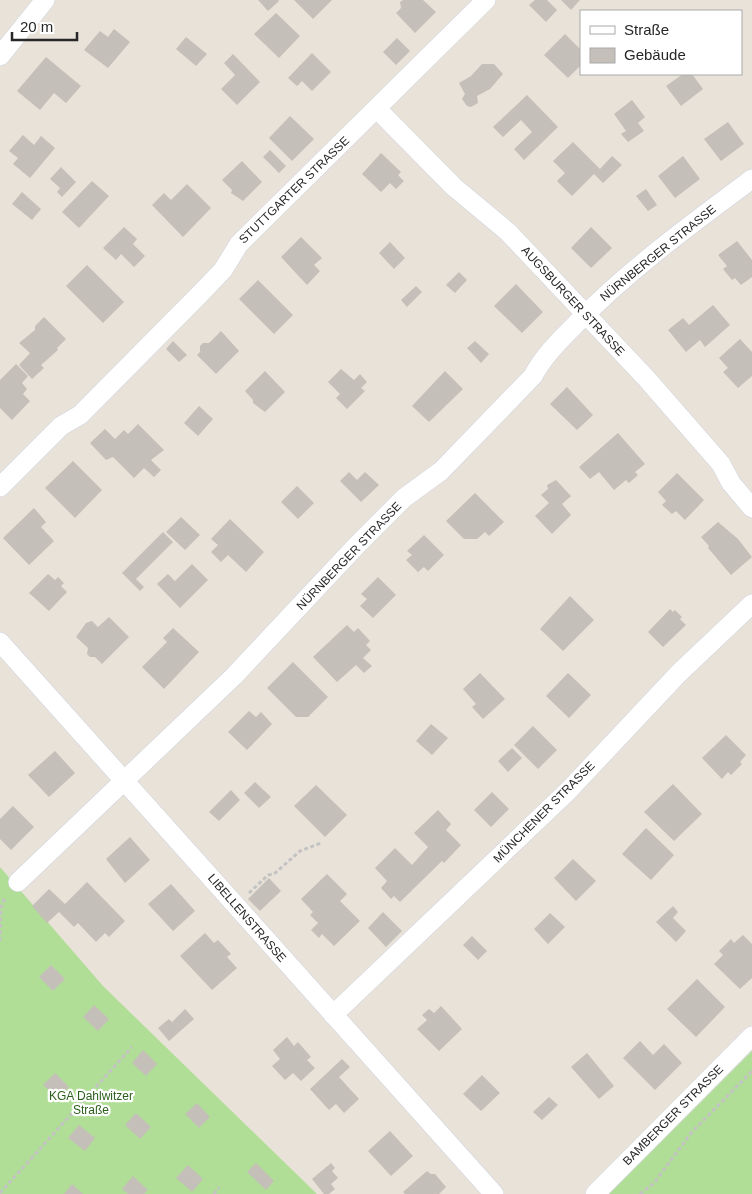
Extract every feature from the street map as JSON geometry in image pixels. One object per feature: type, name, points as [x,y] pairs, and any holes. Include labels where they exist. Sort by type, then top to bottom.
[{"type":"street","points":[[0,56],[44,0]]},
{"type":"street","name":"STUTTGARTER STRASSE","points":[[0,487],[61,426],[80,415],[117,378],[223,270],[239,244],[378,109],[486,0]]},
{"type":"street","name":"AUGSBURGER STRASSE","points":[[378,109],[454,187],[508,232],[586,314],[721,464],[731,483],[752,508]]},
{"type":"street","name":"NÜRNBERGER STRASSE","points":[[18,882],[234,676],[287,621],[322,580],[404,498],[440,471],[533,376],[540,362],[586,314],[660,248],[752,179]]},
{"type":"street","name":"MÜNCHENER STRASSE","points":[[333,1015],[568,791],[667,685],[752,604]]},
{"type":"street","name":"LIBELLENSTRASSE","points":[[0,642],[494,1194]]},
{"type":"street","name":"BAMBERGER STRASSE","points":[[594,1194],[752,1036]]},
{"type":"path","points":[[236,906],[268,875],[274,874],[300,851],[321,843]]},
{"type":"path","points":[[0,941],[1,908],[7,893],[18,882]]},
{"type":"path","points":[[0,1193],[132,1047]]},
{"type":"path","points":[[640,1194],[654,1183],[691,1133],[752,1071]]},
{"type":"path","points":[[214,1194],[219,1188]]},
{"type":"green space","name":"KGA Dahlwitzer Straße","points":[[0,867],[103,986],[317,1194],[0,1194]]},
{"type":"green space","points":[[752,1051],[752,1194],[609,1194]]},
{"type":"building","points":[[258,0],[278,0],[279,1],[268,11]]},
{"type":"building","points":[[294,0],[332,0],[313,19]]},
{"type":"building","points":[[403,0],[423,0],[436,12],[415,33],[396,13],[401,8],[400,2]]},
{"type":"building","points":[[535,0],[547,0],[557,10],[546,22],[529,5]]},
{"type":"building","points":[[561,0],[580,0],[571,10]]},
{"type":"building","points":[[276,13],[300,36],[279,58],[254,34]]},
{"type":"building","points":[[114,29],[130,42],[108,68],[84,50],[100,31],[108,37]]},
{"type":"building","points":[[565,34],[580,49],[580,66],[568,78],[544,55]]},
{"type":"building","points":[[186,37],[207,54],[196,66],[176,49]]},
{"type":"building","points":[[397,38],[410,51],[396,65],[383,52]]},
{"type":"building","points":[[312,53],[331,72],[312,91],[302,81],[297,86],[288,78]]},
{"type":"building","points":[[233,54],[260,82],[237,105],[221,89],[235,75],[224,63]]},
{"type":"building","points":[[46,57],[81,86],[66,103],[54,93],[40,110],[17,91]]},
{"type":"building","points":[[482,64],[494,64],[503,74],[490,89],[477,96],[478,103],[471,107],[467,106],[462,99],[465,94],[459,83],[471,76]]},
{"type":"building","points":[[682,75],[693,75],[703,89],[681,106],[666,86]]},
{"type":"building","points":[[527,95],[558,127],[524,160],[514,149],[532,132],[521,120],[503,137],[493,127]]},
{"type":"building","points":[[632,100],[645,117],[638,123],[644,131],[628,142],[621,134],[626,131],[614,114]]},
{"type":"building","points":[[290,116],[314,139],[292,161],[269,138]]},
{"type":"building","points":[[728,122],[744,144],[721,161],[704,139]]},
{"type":"building","points":[[23,135],[34,145],[41,136],[55,148],[30,178],[13,164],[18,158],[9,151]]},
{"type":"building","points":[[573,142],[600,169],[612,156],[622,165],[603,183],[594,174],[572,196],[557,181],[565,173],[553,161]]},
{"type":"building","points":[[270,150],[286,166],[279,173],[263,157]]},
{"type":"building","points":[[381,153],[401,172],[398,175],[404,181],[396,189],[390,183],[381,192],[362,174]]},
{"type":"building","points":[[683,156],[700,179],[675,198],[658,176]]},
{"type":"building","points":[[242,161],[262,182],[243,201],[231,193],[232,190],[222,180]]},
{"type":"building","points":[[61,167],[76,182],[62,197],[57,192],[60,188],[50,179]]},
{"type":"building","points":[[92,181],[109,196],[79,228],[62,212]]},
{"type":"building","points":[[187,184],[211,208],[183,237],[152,205],[164,193],[171,200]]},
{"type":"building","points":[[646,189],[657,205],[648,211],[636,196]]},
{"type":"building","points":[[22,192],[41,209],[32,220],[12,204]]},
{"type":"building","points":[[124,227],[137,239],[133,244],[145,256],[134,267],[121,254],[116,260],[103,248]]},
{"type":"building","points":[[591,227],[612,248],[591,268],[571,248]]},
{"type":"building","points":[[301,237],[322,258],[314,265],[320,271],[307,285],[281,257]]},
{"type":"building","points":[[737,241],[752,260],[752,277],[741,285],[735,278],[732,280],[723,269],[727,266],[718,255]]},
{"type":"building","points":[[390,242],[405,258],[394,269],[379,253]]},
{"type":"building","points":[[87,265],[124,302],[103,323],[66,286]]},
{"type":"building","points":[[459,272],[467,280],[455,293],[446,285]]},
{"type":"building","points":[[258,280],[293,315],[274,334],[239,299]]},
{"type":"building","points":[[516,284],[543,312],[522,333],[494,306]]},
{"type":"building","points":[[416,286],[422,292],[407,307],[401,300]]},
{"type":"building","points":[[713,305],[730,325],[705,347],[700,340],[686,352],[668,330],[683,318],[689,325]]},
{"type":"building","points":[[44,317],[66,339],[57,348],[58,350],[41,365],[44,368],[32,379],[19,365],[30,353],[19,343],[35,330],[35,326]]},
{"type":"building","points":[[221,331],[239,351],[216,374],[197,355],[203,343],[209,343]]},
{"type":"building","points":[[740,339],[752,352],[752,376],[738,388],[723,372],[728,368],[719,358]]},
{"type":"building","points":[[173,341],[187,355],[179,362],[166,349]]},
{"type":"building","points":[[475,341],[489,354],[481,363],[467,348]]},
{"type":"building","points":[[16,364],[28,376],[22,383],[27,389],[23,394],[30,401],[12,420],[0,408],[0,380]]},
{"type":"building","points":[[341,369],[354,380],[360,374],[367,382],[361,388],[365,391],[347,409],[336,398],[340,394],[328,382]]},
{"type":"building","points":[[265,371],[285,392],[265,412],[253,403],[253,400],[245,391]]},
{"type":"building","points":[[445,371],[463,389],[429,422],[412,406]]},
{"type":"building","points":[[567,387],[593,415],[577,430],[550,404]]},
{"type":"building","points":[[199,406],[213,419],[198,436],[184,423]]},
{"type":"building","points":[[138,424],[164,450],[151,460],[161,470],[154,477],[144,468],[134,478],[113,457],[106,460],[90,443],[105,429],[115,439],[124,430],[128,434]]},
{"type":"building","points":[[618,433],[645,464],[635,472],[638,475],[629,483],[626,480],[614,490],[599,472],[590,479],[579,467]]},
{"type":"building","points":[[73,461],[102,490],[75,518],[45,488]]},
{"type":"building","points":[[349,472],[357,480],[365,472],[379,485],[361,502],[340,481]]},
{"type":"building","points":[[677,473],[704,500],[685,520],[676,511],[672,514],[662,505],[666,501],[658,492]]},
{"type":"building","points":[[556,480],[571,496],[562,504],[571,515],[552,534],[535,516],[549,503],[541,495],[548,489],[547,485]]},
{"type":"building","points":[[297,486],[314,503],[298,519],[281,502]]},
{"type":"building","points":[[475,493],[504,522],[489,536],[485,532],[477,539],[464,539],[446,521]]},
{"type":"building","points":[[34,508],[46,522],[41,527],[54,541],[29,565],[3,538]]},
{"type":"building","points":[[181,517],[200,535],[185,550],[166,532]]},
{"type":"building","points":[[230,519],[264,552],[246,572],[228,555],[221,562],[211,552],[218,545],[211,539]]},
{"type":"building","points":[[718,522],[738,539],[752,557],[731,575],[701,537]]},
{"type":"building","points":[[163,532],[173,542],[136,579],[144,587],[140,591],[122,573]]},
{"type":"building","points":[[424,535],[444,555],[428,571],[424,567],[418,572],[406,560],[412,555],[407,551]]},
{"type":"building","points":[[192,564],[208,580],[180,608],[157,584],[168,574],[175,581]]},
{"type":"building","points":[[48,574],[55,580],[58,577],[64,583],[61,586],[67,592],[49,611],[29,593]]},
{"type":"building","points":[[378,577],[396,595],[373,618],[360,606],[367,599],[361,594]]},
{"type":"building","points":[[570,596],[594,620],[563,651],[540,629]]},
{"type":"building","points":[[670,609],[673,612],[675,610],[682,617],[680,619],[686,625],[663,647],[648,632]]},
{"type":"building","points":[[109,617],[129,637],[102,664],[95,657],[90,657],[87,654],[88,648],[76,637],[86,623],[92,621],[98,627]]},
{"type":"building","points":[[347,625],[354,632],[358,628],[370,641],[366,645],[371,650],[363,658],[372,666],[364,673],[356,665],[337,682],[313,657]]},
{"type":"building","points":[[173,628],[199,652],[164,689],[142,667],[167,642],[163,638]]},
{"type":"building","points":[[293,662],[328,697],[308,717],[296,717],[267,688]]},
{"type":"building","points":[[480,673],[505,699],[483,719],[472,707],[476,704],[463,689]]},
{"type":"building","points":[[568,673],[591,695],[569,718],[546,696]]},
{"type":"building","points":[[249,711],[256,717],[261,712],[272,724],[247,750],[228,732]]},
{"type":"building","points":[[431,724],[448,738],[432,755],[416,741]]},
{"type":"building","points":[[533,726],[557,750],[538,769],[514,745]]},
{"type":"building","points":[[726,735],[746,755],[740,762],[742,764],[731,775],[728,772],[722,779],[702,758]]},
{"type":"building","points":[[512,748],[522,758],[508,772],[498,761]]},
{"type":"building","points":[[55,751],[75,773],[49,797],[28,775]]},
{"type":"building","points":[[255,782],[271,797],[259,808],[244,793]]},
{"type":"building","points":[[673,784],[702,814],[674,841],[644,812]]},
{"type":"building","points":[[316,785],[347,815],[325,837],[294,806]]},
{"type":"building","points":[[231,790],[240,800],[219,821],[209,812]]},
{"type":"building","points":[[492,792],[509,809],[491,827],[474,810]]},
{"type":"building","points":[[13,806],[34,827],[11,850],[0,839],[0,819]]},
{"type":"building","points":[[438,810],[451,824],[446,830],[461,845],[444,863],[442,861],[400,902],[394,896],[391,899],[381,888],[387,881],[375,868],[395,848],[412,865],[428,847],[414,833]]},
{"type":"building","points":[[646,828],[674,855],[651,880],[622,854]]},
{"type":"building","points":[[130,837],[150,860],[125,883],[106,859]]},
{"type":"building","points":[[573,859],[596,881],[576,901],[554,878]]},
{"type":"building","points":[[327,874],[347,894],[340,901],[360,921],[334,946],[322,934],[319,938],[311,930],[318,923],[310,915],[313,912],[301,899]]},
{"type":"building","points":[[269,878],[281,891],[260,911],[248,899]]},
{"type":"building","points":[[87,882],[125,921],[109,937],[105,933],[96,942],[78,923],[74,927],[59,912],[47,923],[32,906],[49,889],[65,904]]},
{"type":"building","points":[[171,884],[195,911],[173,931],[148,904]]},
{"type":"building","points":[[673,906],[678,912],[673,918],[686,931],[676,942],[656,922]]},
{"type":"building","points":[[383,912],[402,931],[386,947],[368,928]]},
{"type":"building","points":[[550,913],[565,927],[548,944],[534,929]]},
{"type":"building","points":[[205,933],[214,943],[218,940],[231,954],[227,957],[237,968],[212,990],[180,956]]},
{"type":"building","points":[[743,935],[752,944],[752,978],[740,989],[714,964],[723,955],[719,951],[731,939],[734,943]]},
{"type":"building","points":[[472,936],[487,951],[478,960],[463,945]]},
{"type":"building","points":[[51,965],[65,979],[53,991],[39,977]]},
{"type":"building","points":[[697,979],[725,1007],[696,1037],[667,1009]]},
{"type":"building","points":[[94,1005],[109,1019],[98,1031],[83,1017]]},
{"type":"building","points":[[441,1006],[462,1029],[439,1051],[417,1029],[427,1020],[422,1015],[429,1009],[434,1013]]},
{"type":"building","points":[[185,1009],[194,1019],[169,1041],[158,1028],[169,1019],[172,1022]]},
{"type":"building","points":[[287,1037],[294,1046],[298,1042],[311,1057],[307,1060],[315,1068],[301,1081],[293,1073],[285,1080],[272,1066],[280,1059],[273,1050]]},
{"type":"building","points":[[640,1041],[653,1055],[664,1044],[682,1063],[655,1090],[623,1058]]},
{"type":"building","points":[[143,1050],[157,1064],[146,1076],[132,1063]]},
{"type":"building","points":[[587,1053],[614,1086],[599,1099],[571,1067]]},
{"type":"building","points":[[342,1059],[350,1067],[339,1077],[359,1099],[344,1113],[336,1104],[329,1110],[310,1089]]},
{"type":"building","points":[[55,1073],[69,1087],[58,1099],[43,1085]]},
{"type":"building","points":[[482,1075],[500,1093],[481,1111],[463,1094]]},
{"type":"building","points":[[549,1097],[558,1105],[542,1120],[533,1112]]},
{"type":"building","points":[[197,1103],[210,1117],[199,1128],[185,1114]]},
{"type":"building","points":[[136,1113],[151,1127],[140,1139],[125,1125]]},
{"type":"building","points":[[79,1125],[95,1138],[85,1151],[68,1138]]},
{"type":"building","points":[[390,1131],[413,1156],[391,1176],[368,1151]]},
{"type":"building","points":[[256,1163],[274,1181],[266,1190],[247,1172]]},
{"type":"building","points":[[331,1163],[335,1168],[332,1171],[338,1178],[331,1184],[335,1189],[329,1194],[324,1194],[312,1179]]},
{"type":"building","points":[[188,1165],[203,1179],[192,1192],[176,1178]]},
{"type":"building","points":[[427,1171],[435,1174],[446,1187],[439,1194],[405,1194],[403,1192]]},
{"type":"building","points":[[133,1176],[148,1190],[144,1194],[128,1194],[122,1189]]},
{"type":"building","points":[[72,1184],[83,1194],[64,1194]]}]
